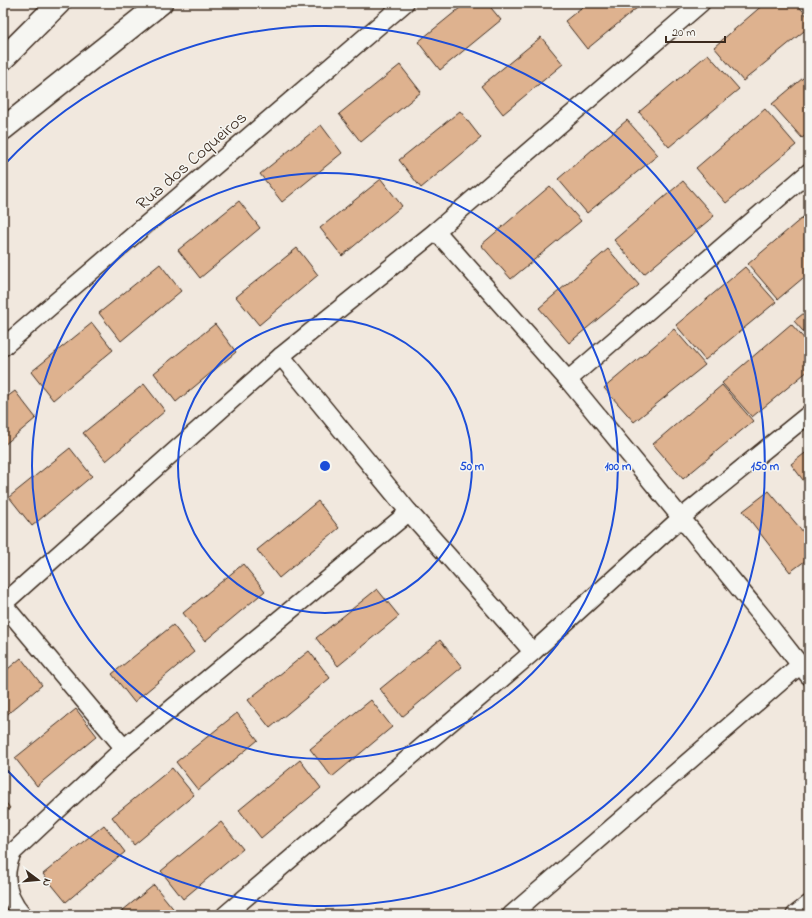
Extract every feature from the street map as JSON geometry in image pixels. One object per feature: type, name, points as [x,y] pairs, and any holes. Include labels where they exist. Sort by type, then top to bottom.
[{"type":"main road","points":[[3,59],[59,3]]},
{"type":"main road","points":[[3,129],[161,3]]},
{"type":"street","name":"Rua dos Coqueiros","points":[[3,347],[405,3]]},
{"type":"street","points":[[124,748],[3,604],[281,356],[436,232],[701,3]]},
{"type":"street","points":[[568,380],[809,172]]},
{"type":"street","points":[[436,232],[568,380],[682,517],[805,671],[511,915]]},
{"type":"street","points":[[281,356],[409,512],[533,652]]},
{"type":"street","points":[[224,915],[533,652],[682,517],[809,414]]},
{"type":"street","points":[[23,915],[11,898],[7,886],[9,861],[13,852],[124,748],[409,512]]},
{"type":"street","points":[[795,915],[809,904]]},
{"type":"building","points":[[466,3],[487,3],[501,20],[440,70],[418,42]]},
{"type":"building","points":[[587,3],[643,3],[587,49],[565,21]]},
{"type":"building","points":[[765,3],[796,3],[809,18],[809,27],[743,81],[714,47]]},
{"type":"building","points":[[541,37],[563,64],[503,114],[481,86]]},
{"type":"building","points":[[708,54],[739,89],[669,147],[639,112]]},
{"type":"building","points":[[400,65],[421,92],[361,142],[339,114]]},
{"type":"building","points":[[809,73],[809,133],[802,138],[772,104]]},
{"type":"building","points":[[765,109],[796,145],[726,203],[696,168]]},
{"type":"building","points":[[460,111],[481,138],[421,188],[399,160]]},
{"type":"building","points":[[627,120],[658,155],[587,213],[558,179]]},
{"type":"building","points":[[321,125],[342,153],[282,202],[260,174]]},
{"type":"building","points":[[381,179],[402,206],[342,256],[320,228]]},
{"type":"building","points":[[683,181],[714,216],[644,274],[614,240]]},
{"type":"building","points":[[550,186],[581,221],[511,279],[481,245]]},
{"type":"building","points":[[239,201],[260,228],[200,278],[178,250]]},
{"type":"building","points":[[809,212],[809,273],[778,299],[748,264]]},
{"type":"building","points":[[297,248],[318,275],[259,325],[236,297]]},
{"type":"building","points":[[608,249],[639,285],[569,343],[539,308]]},
{"type":"building","points":[[160,264],[181,291],[121,341],[99,313]]},
{"type":"building","points":[[745,267],[776,302],[705,360],[676,325]]},
{"type":"building","points":[[809,309],[809,338],[794,321]]},
{"type":"building","points":[[92,323],[113,350],[53,400],[31,372]]},
{"type":"building","points":[[215,324],[236,352],[176,402],[154,373]]},
{"type":"building","points":[[791,324],[809,344],[809,370],[752,417],[722,383]]},
{"type":"building","points":[[674,329],[705,365],[634,422],[604,388]]},
{"type":"building","points":[[144,384],[165,411],[106,461],[83,433]]},
{"type":"building","points":[[722,385],[753,421],[683,479],[653,444]]},
{"type":"building","points":[[15,391],[36,418],[3,446],[3,400]]},
{"type":"building","points":[[70,448],[92,476],[32,526],[9,497]]},
{"type":"building","points":[[809,450],[809,488],[791,464]]},
{"type":"building","points":[[769,491],[809,539],[809,558],[790,572],[743,511]]},
{"type":"building","points":[[318,501],[339,528],[279,578],[257,550]]},
{"type":"building","points":[[243,564],[265,591],[205,641],[183,613]]},
{"type":"building","points":[[377,589],[399,616],[338,666],[316,638]]},
{"type":"building","points":[[173,625],[194,652],[134,702],[112,674]]},
{"type":"building","points":[[440,640],[462,667],[402,717],[380,689]]},
{"type":"building","points":[[309,651],[330,678],[270,728],[248,700]]},
{"type":"building","points":[[21,658],[42,685],[3,718],[3,673]]},
{"type":"building","points":[[371,700],[392,727],[332,777],[310,749]]},
{"type":"building","points":[[76,709],[97,736],[37,786],[15,758]]},
{"type":"building","points":[[237,713],[258,740],[198,790],[176,762]]},
{"type":"building","points":[[300,760],[321,788],[261,838],[239,810]]},
{"type":"building","points":[[172,768],[194,795],[134,845],[112,817]]},
{"type":"building","points":[[3,799],[10,808],[3,814]]},
{"type":"building","points":[[221,822],[243,849],[183,899],[161,871]]},
{"type":"building","points":[[104,825],[125,852],[66,902],[43,874]]},
{"type":"building","points":[[154,885],[176,912],[172,915],[117,915]]}]
